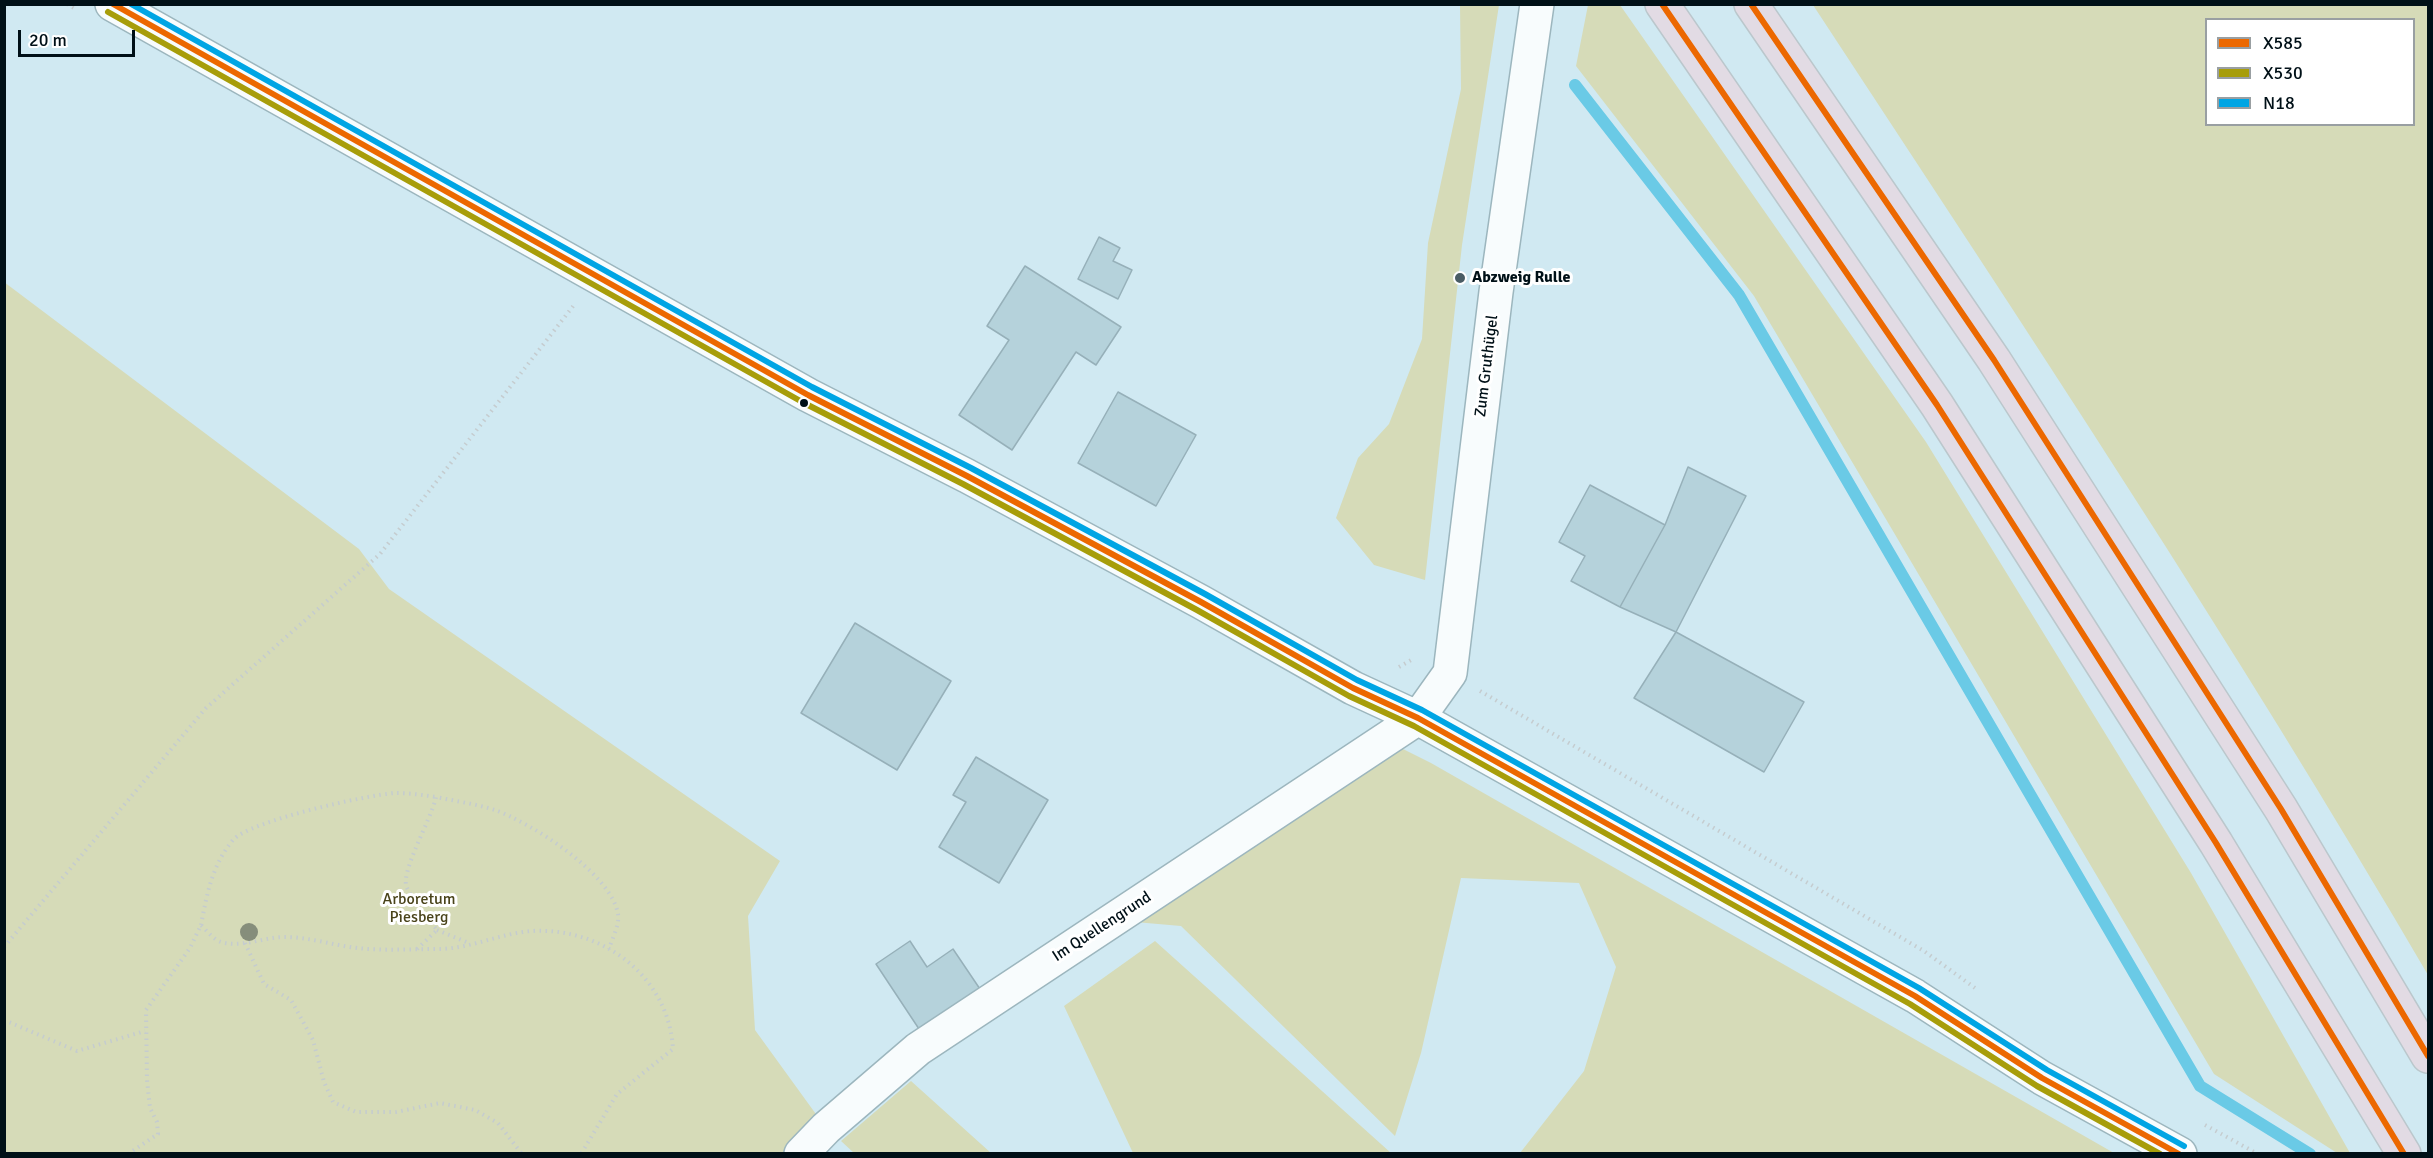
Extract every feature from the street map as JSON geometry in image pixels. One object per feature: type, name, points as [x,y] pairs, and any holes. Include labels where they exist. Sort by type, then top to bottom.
[{"type":"highway","points":[[1662,4],[1937,405],[2216,843],[2404,1154]]},
{"type":"highway","points":[[1751,4],[1994,360],[2281,809],[2428,1056]]},
{"type":"street","points":[[112,4],[808,395],[967,476],[1201,602],[1353,688],[1418,718],[1915,996],[2042,1078],[2180,1154]]},
{"type":"street","name":"Zum Gruthügel","points":[[1418,718],[1450,673],[1496,292],[1537,4]]},
{"type":"street","name":"Im Quellengrund","points":[[801,1154],[826,1128],[918,1049],[1418,718]]},
{"type":"path","points":[[4,947],[206,708],[380,554],[582,294],[595,274]]},
{"type":"path","points":[[1450,673],[1924,951],[1982,993]]},
{"type":"path","points":[[128,1154],[158,1134],[157,1122],[150,1108],[145,1031],[146,1010],[190,948],[201,925],[207,891],[216,865],[234,838],[278,818],[369,796],[397,793],[436,796],[495,810],[565,850],[598,880],[615,903],[619,917],[609,949]]},
{"type":"path","points":[[436,796],[433,812],[406,867],[405,886],[438,930],[470,943]]},
{"type":"path","points":[[201,925],[220,942],[245,943],[286,937],[358,948],[443,949],[533,931],[575,935],[609,949],[636,966],[658,996],[672,1029],[673,1049],[617,1094],[581,1154]]},
{"type":"path","points":[[417,949],[438,930]]},
{"type":"path","points":[[245,943],[264,984],[291,1000],[313,1040],[324,1082],[333,1101],[356,1112],[396,1112],[440,1103],[475,1110],[498,1123],[522,1154]]},
{"type":"path","points":[[4,1020],[77,1051],[145,1031]]},
{"type":"path","points":[[2196,1120],[2258,1154]]},
{"type":"green space","points":[[1460,5],[1499,5],[1462,245],[1425,580],[1374,565],[1336,518],[1358,458],[1389,424],[1422,339],[1428,243],[1461,89]]},
{"type":"green space","points":[[1588,5],[1620,5],[1926,442],[2191,873],[2350,1153],[2337,1153],[2214,1074],[1754,296],[1576,66]]},
{"type":"green space","points":[[1813,5],[2428,5],[2428,975],[2280,729],[2049,365]]},
{"type":"green space","name":"Arboretum Piesberg","points":[[4,282],[359,549],[389,589],[780,861],[748,916],[755,1030],[826,1128],[801,1153],[5,1153]]},
{"type":"green space","points":[[1383,739],[1431,763],[2114,1153],[1520,1153],[1584,1071],[1616,967],[1579,883],[1461,878],[1421,1053],[1395,1136],[1181,926],[1112,920]]},
{"type":"green space","points":[[1155,941],[1391,1153],[1133,1153],[1064,1006]]},
{"type":"green space","points":[[911,1081],[991,1153],[854,1153],[841,1141]]},
{"type":"building","points":[[1099,237],[1120,248],[1113,261],[1132,270],[1118,299],[1078,279]]},
{"type":"building","points":[[1025,266],[1121,327],[1096,365],[1076,352],[1012,450],[959,415],[1009,340],[987,326]]},
{"type":"building","points":[[1118,392],[1196,435],[1156,506],[1078,463]]},
{"type":"building","points":[[1688,467],[1746,496],[1676,632],[1620,607],[1665,525]]},
{"type":"building","points":[[1590,485],[1665,525],[1620,607],[1571,581],[1585,556],[1559,542]]},
{"type":"building","points":[[855,623],[951,681],[897,770],[801,713]]},
{"type":"building","points":[[1676,632],[1804,702],[1764,772],[1634,698]]},
{"type":"building","points":[[976,757],[1048,800],[999,883],[939,847],[966,802],[953,795]]},
{"type":"building","points":[[910,941],[927,967],[953,949],[982,992],[921,1032],[876,964]]},
{"type":"waterway","points":[[1575,85],[1739,295],[2200,1086],[2310,1154]]},
{"type":"transit line","name":"X585","points":[[113,4],[808,395],[967,476],[1201,602],[1353,688],[1418,718],[1915,996],[2042,1078],[2179,1154]]},
{"type":"transit line","name":"N18","points":[[131,4],[812,387],[971,468],[1205,594],[1357,680],[1422,710],[1919,988],[2047,1070],[2184,1146]]},
{"type":"transit line","name":"X585","points":[[1662,4],[1937,405],[2216,843],[2404,1154]]},
{"type":"transit line","name":"X585","points":[[1751,4],[1994,360],[2281,809],[2428,1056]]},
{"type":"transit line","name":"X530","points":[[108,12],[804,403],[963,484],[1197,610],[1349,696],[1414,726],[1910,1004],[2037,1086],[2160,1154]]},
{"type":"place","name":"Abzweig Rulle","points":[[1460,278]]}]
